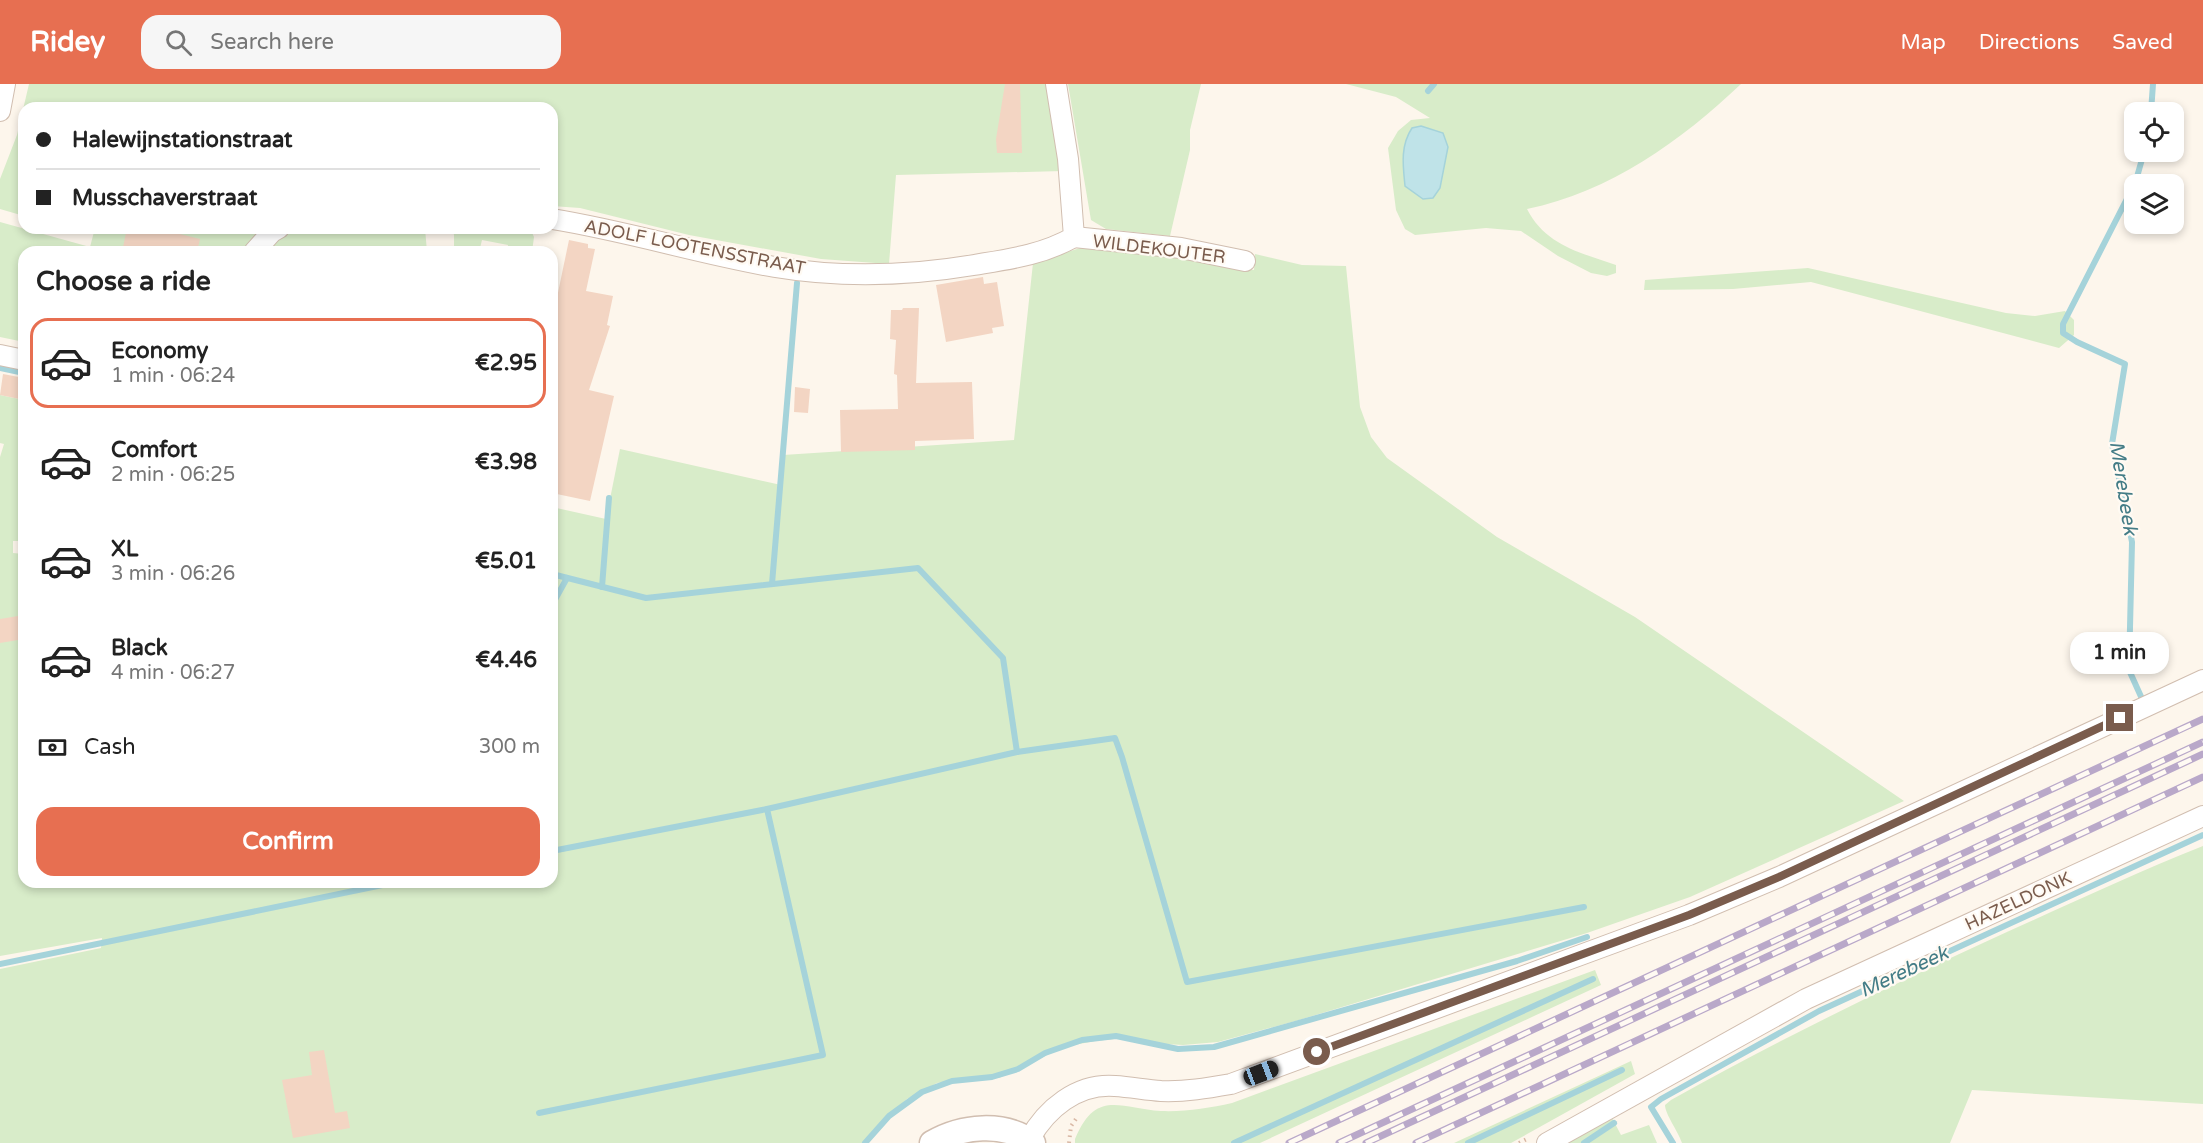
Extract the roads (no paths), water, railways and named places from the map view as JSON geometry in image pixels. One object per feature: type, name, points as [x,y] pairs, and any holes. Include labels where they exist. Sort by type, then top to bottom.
[{"type":"street","points":[[0,111],[5,84]]},
{"type":"street","points":[[1056,84],[1068,159],[1074,237]]},
{"type":"street","name":"ADOLF LOOTENSSTRAAT","points":[[558,220],[760,264],[850,275],[905,274],[1017,258],[1040,253],[1074,237]]},
{"type":"street","points":[[259,246],[270,234]]},
{"type":"street","name":"WILDEKOUTER","points":[[1074,237],[1181,248],[1245,261]]},
{"type":"street","points":[[0,355],[18,359]]},
{"type":"street","points":[[932,1143],[950,1133],[984,1128],[1002,1131],[1031,1141],[1038,1123],[1056,1105],[1076,1093],[1099,1086],[1113,1085],[1177,1091],[1231,1084],[1689,915],[1779,877],[2203,680]]},
{"type":"street","name":"HAZELDONK","points":[[1547,1143],[1806,999],[2203,816]]},
{"type":"water","points":[[1421,126],[1443,133],[1448,147],[1440,188],[1433,198],[1423,199],[1405,186],[1403,164],[1408,135],[1412,128]]},
{"type":"waterway","points":[[1428,91],[1434,84]]},
{"type":"waterway","name":"Merebeek","points":[[2152,102],[2153,84]]},
{"type":"waterway","name":"Merebeek","points":[[2138,174],[2141,162]]},
{"type":"waterway","name":"Merebeek","points":[[2124,205],[2063,324],[2063,333],[2125,364],[2112,444],[2132,542],[2129,670],[2143,701]]},
{"type":"waterway","points":[[772,584],[797,283]]},
{"type":"waterway","points":[[0,368],[18,372]]},
{"type":"waterway","points":[[602,587],[609,498]]},
{"type":"waterway","points":[[558,576],[646,598],[918,568],[1003,658],[1017,752],[1115,738],[1187,982],[1584,907]]},
{"type":"waterway","points":[[558,594],[567,578]]},
{"type":"waterway","points":[[558,850],[767,809],[1017,752]]},
{"type":"waterway","points":[[539,1113],[823,1055],[767,809]]},
{"type":"waterway","name":"Merebeek","points":[[1673,1143],[1651,1107],[1661,1099],[1819,1011],[2203,835]]},
{"type":"waterway","points":[[0,964],[368,888]]},
{"type":"waterway","points":[[865,1143],[889,1116],[922,1092],[952,1081],[992,1077],[1018,1069],[1045,1053],[1082,1040],[1116,1036],[1178,1049],[1214,1047],[1517,961],[1587,937]]},
{"type":"waterway","points":[[1234,1143],[1593,979]]},
{"type":"waterway","points":[[1468,1143],[1622,1070]]},
{"type":"waterway","points":[[1584,1143],[1614,1123]]},
{"type":"railway","points":[[1289,1143],[2203,719]]},
{"type":"railway","points":[[1339,1143],[2203,742]]},
{"type":"railway","points":[[1366,1143],[2203,754]]},
{"type":"railway","points":[[1416,1143],[2203,777]]}]
